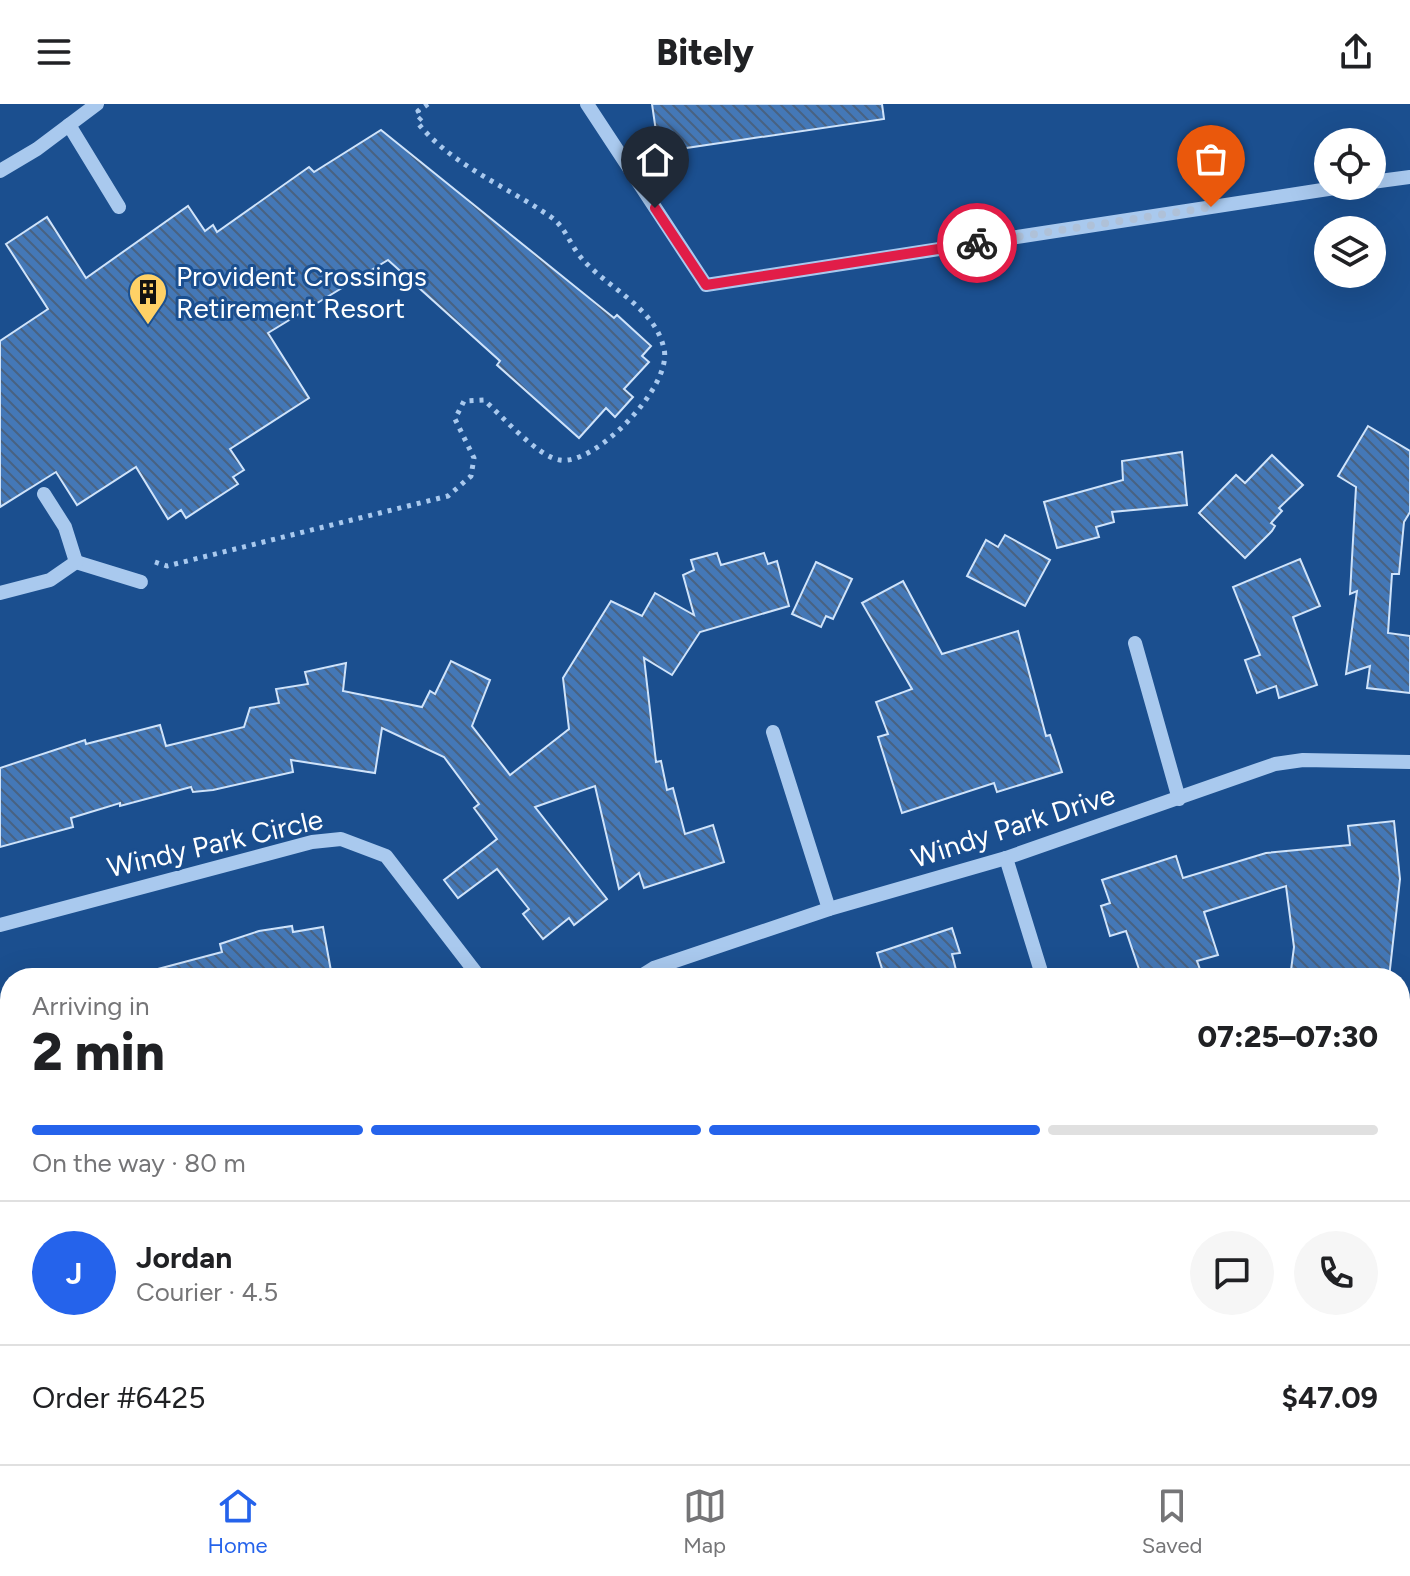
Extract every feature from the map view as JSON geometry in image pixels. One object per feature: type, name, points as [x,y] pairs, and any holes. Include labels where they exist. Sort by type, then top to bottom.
[{"type":"street","points":[[0,171],[97,104]]},
{"type":"street","points":[[587,104],[706,285],[1314,191]]},
{"type":"street","points":[[69,125],[119,207]]},
{"type":"street","points":[[1386,180],[1410,177]]},
{"type":"street","points":[[44,494],[65,527],[76,562]]},
{"type":"street","points":[[76,562],[141,582]]},
{"type":"street","points":[[0,593],[50,580],[76,562]]},
{"type":"street","points":[[1135,643],[1179,799]]},
{"type":"street","points":[[773,732],[829,909]]},
{"type":"street","name":"Windy Park Drive","points":[[669,968],[829,909],[1006,858],[1275,764],[1303,760],[1410,762]]},
{"type":"street","name":"Windy Park Circle","points":[[0,925],[297,845],[341,839],[386,856],[472,968]]},
{"type":"street","points":[[1006,858],[1040,968]]},
{"type":"path","points":[[141,582],[149,560],[167,566],[448,496],[471,476],[473,467],[470,444],[458,430],[455,419],[464,401],[484,400],[545,454],[566,461],[583,454],[644,407],[664,366],[664,350],[657,332],[640,310],[580,256],[562,226],[434,144],[417,122],[422,117],[418,111],[428,104]]},
{"type":"building","points":[[652,104],[882,104],[884,119],[659,152]]},
{"type":"building","name":"Provident Crossings Retirement Resort","points":[[381,130],[614,318],[617,315],[651,346],[642,356],[649,362],[624,389],[633,397],[615,417],[606,408],[579,438],[497,365],[500,361],[388,260],[268,333],[309,398],[230,449],[244,470],[233,477],[238,484],[186,518],[181,510],[168,519],[136,467],[77,505],[56,472],[0,507],[0,341],[48,309],[6,244],[47,217],[86,278],[188,206],[205,231],[213,225],[217,232],[309,167],[314,172]]},
{"type":"building","points":[[1368,426],[1410,451],[1410,512],[1404,522],[1399,574],[1392,574],[1388,633],[1410,636],[1410,693],[1367,688],[1370,666],[1346,674],[1357,591],[1350,594],[1356,487],[1338,476]]},
{"type":"building","points":[[1182,452],[1187,505],[1112,512],[1114,522],[1096,527],[1099,537],[1057,548],[1044,502],[1123,480],[1122,461]]},
{"type":"building","points":[[1272,455],[1303,485],[1279,508],[1282,511],[1271,523],[1275,526],[1272,531],[1245,558],[1199,513],[1236,475],[1245,483]]},
{"type":"building","points":[[1005,535],[1050,560],[1025,606],[967,576],[986,540],[998,547]]},
{"type":"building","points":[[717,553],[721,565],[764,553],[768,564],[777,561],[789,606],[700,632],[672,675],[644,658],[656,762],[661,761],[667,790],[673,788],[685,834],[713,825],[724,862],[644,888],[639,873],[619,889],[595,786],[535,807],[607,899],[574,925],[569,918],[543,939],[523,914],[529,909],[497,869],[458,898],[444,880],[497,839],[474,808],[479,804],[444,757],[382,728],[375,773],[291,760],[293,772],[213,790],[193,792],[191,787],[120,806],[120,803],[71,818],[73,827],[0,847],[0,768],[85,740],[86,744],[160,725],[166,746],[244,727],[250,708],[279,703],[276,689],[308,684],[305,672],[346,663],[343,691],[422,707],[430,691],[435,694],[451,661],[490,680],[472,726],[510,775],[569,729],[563,678],[611,601],[642,616],[655,593],[694,615],[683,575],[694,570],[691,560]]},
{"type":"building","points":[[1300,559],[1320,606],[1293,617],[1317,685],[1279,698],[1276,686],[1257,693],[1245,660],[1260,655],[1233,587]]},
{"type":"building","points":[[816,562],[852,579],[833,619],[826,616],[821,627],[792,614]]},
{"type":"building","points":[[903,581],[942,654],[1018,631],[1046,736],[1050,735],[1062,772],[997,792],[994,783],[902,813],[878,737],[888,734],[876,702],[912,689],[862,603]]},
{"type":"building","points":[[1394,821],[1400,879],[1390,968],[1291,968],[1294,947],[1286,886],[1204,912],[1218,955],[1197,961],[1199,968],[1139,968],[1126,931],[1110,936],[1101,906],[1110,903],[1102,880],[1176,856],[1183,878],[1266,853],[1350,845],[1348,826]]},
{"type":"building","points":[[292,926],[293,932],[323,927],[330,968],[162,968],[222,952],[220,944],[259,931]]},
{"type":"building","points":[[952,928],[960,953],[952,954],[956,968],[882,968],[877,953]]},
{"type":"way so far","points":[[977,243],[1211,207]]},
{"type":"place","name":"Provident Crossings Retirement Resort","points":[[148,326]]},
{"type":"route","points":[[655,208],[706,285],[977,243]]}]
